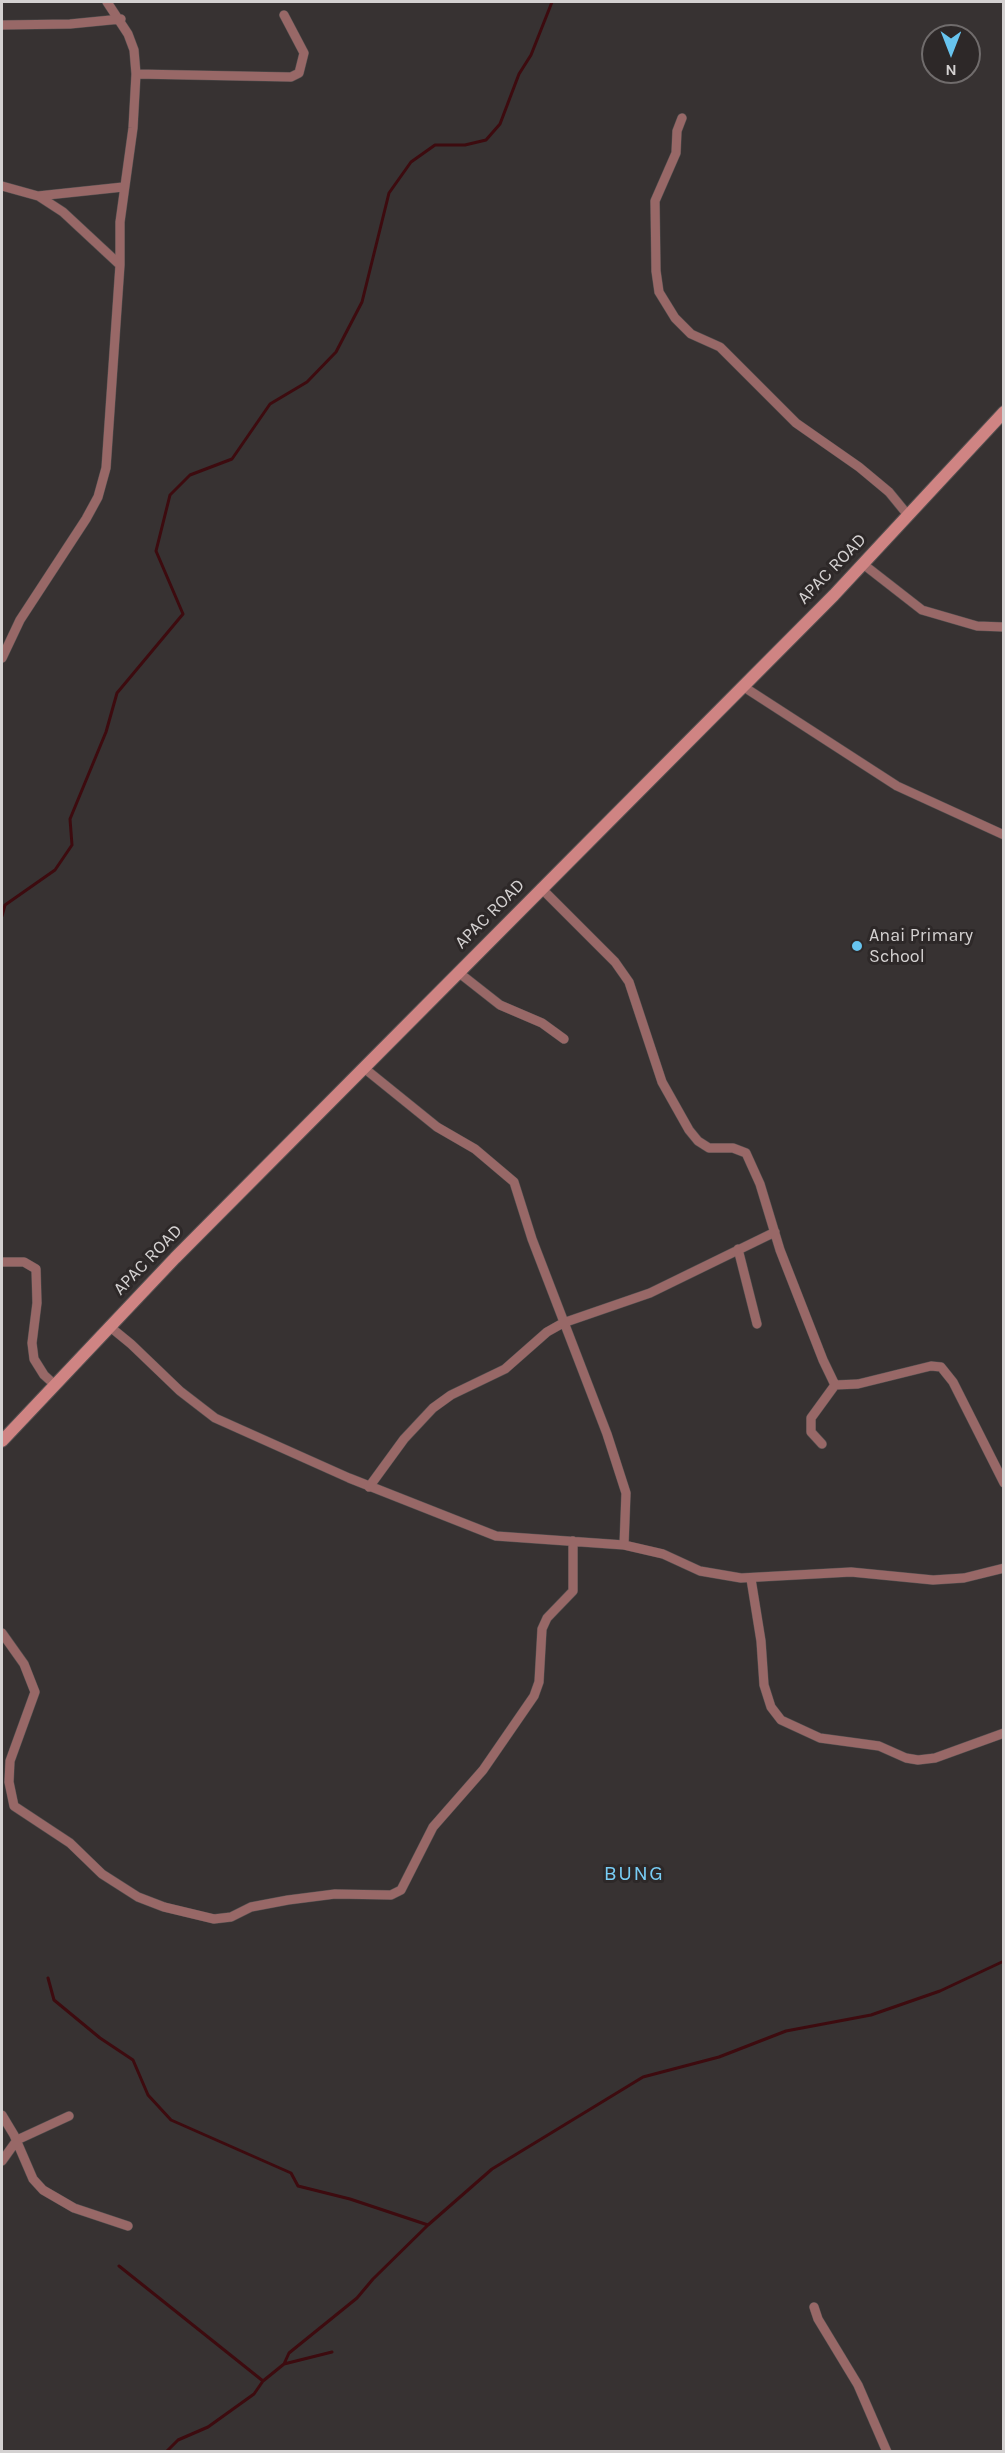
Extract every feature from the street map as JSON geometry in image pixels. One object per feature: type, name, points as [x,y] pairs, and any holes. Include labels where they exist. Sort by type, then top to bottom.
[{"type":"main road","name":"APAC ROAD","points":[[2,1441],[109,1326],[458,972],[744,687],[863,564],[1004,412]]},
{"type":"street","points":[[2,658],[5,642],[98,497],[109,445],[120,265],[120,222],[123,187],[133,128],[136,74],[134,50],[121,19],[107,2]]},
{"type":"street","points":[[136,74],[291,77],[298,73],[304,53],[284,15]]},
{"type":"street","points":[[2,25],[70,24],[121,19]]},
{"type":"street","points":[[682,118],[677,131],[676,153],[655,201],[656,271],[659,292],[675,318],[691,334],[720,347],[796,423],[874,479],[889,492],[907,514]]},
{"type":"street","points":[[2,186],[38,195],[123,187]]},
{"type":"street","points":[[38,195],[63,212],[105,255],[120,265]]},
{"type":"street","points":[[863,564],[922,610],[967,624],[1004,627]]},
{"type":"street","points":[[744,687],[897,786],[1004,835]]},
{"type":"street","points":[[542,888],[615,962],[629,982],[662,1082],[689,1130],[698,1141],[709,1148],[733,1148],[746,1153],[760,1184],[775,1232],[823,1360],[835,1384]]},
{"type":"street","points":[[458,972],[500,1005],[542,1023],[564,1039]]},
{"type":"street","points":[[364,1068],[437,1127],[475,1149],[510,1176],[519,1193],[529,1230],[607,1434],[626,1493],[624,1545]]},
{"type":"street","points":[[369,1487],[404,1439],[433,1408],[451,1395],[505,1369],[529,1345],[563,1323],[650,1293],[775,1232]]},
{"type":"street","points":[[738,1249],[757,1324]]},
{"type":"street","points":[[2,1262],[24,1262],[36,1269],[37,1303],[32,1343],[34,1359],[37,1367],[55,1386]]},
{"type":"street","points":[[109,1326],[189,1399],[215,1418],[369,1487],[496,1536],[518,1540],[624,1545],[663,1554],[700,1571],[752,1579],[850,1572],[933,1581],[964,1578],[1004,1568]]},
{"type":"street","points":[[835,1384],[858,1384],[931,1366],[940,1367],[953,1382],[1004,1483]]},
{"type":"street","points":[[822,1444],[811,1432],[811,1418],[835,1384]]},
{"type":"street","points":[[2,1634],[24,1664],[35,1692],[10,1761],[9,1782],[14,1806],[70,1843],[102,1874],[138,1897],[164,1908],[214,1919],[231,1917],[251,1908],[288,1900],[335,1894],[391,1895],[401,1890],[418,1852],[433,1827],[483,1770],[534,1696],[539,1682],[542,1629],[547,1618],[573,1591],[573,1541]]},
{"type":"street","points":[[752,1579],[761,1641],[764,1685],[771,1707],[781,1720],[820,1738],[879,1746],[906,1758],[918,1760],[935,1758],[1004,1733]]},
{"type":"street","points":[[2,2115],[17,2140],[33,2179],[43,2190],[74,2208],[128,2226]]},
{"type":"street","points":[[2,2162],[17,2140],[69,2116]]},
{"type":"street","points":[[814,2307],[818,2319],[858,2385],[887,2451]]},
{"type":"waterway","points":[[2,916],[5,905],[55,870],[72,845],[70,819],[106,732],[117,693],[183,614],[156,551],[170,495],[190,475],[232,459],[270,404],[307,382],[336,352],[362,302],[389,193],[411,162],[435,145],[465,145],[486,140],[500,124],[519,74],[531,55],[552,2]]},
{"type":"waterway","points":[[428,2225],[492,2169],[643,2077],[719,2057],[786,2031],[871,2015],[940,1991],[1004,1961]]},
{"type":"waterway","points":[[48,1978],[54,2000],[100,2038],[133,2060],[148,2095],[171,2120],[291,2173],[298,2186],[350,2199],[428,2225],[357,2298],[289,2353],[284,2364]]},
{"type":"waterway","points":[[119,2266],[263,2381]]},
{"type":"waterway","points":[[166,2452],[178,2440],[208,2427],[254,2394],[263,2381],[284,2364],[332,2352]]},
{"type":"place","name":"Anai Primary School","points":[[857,946]]},
{"type":"district","name":"BUNG","points":[[634,1874]]}]
